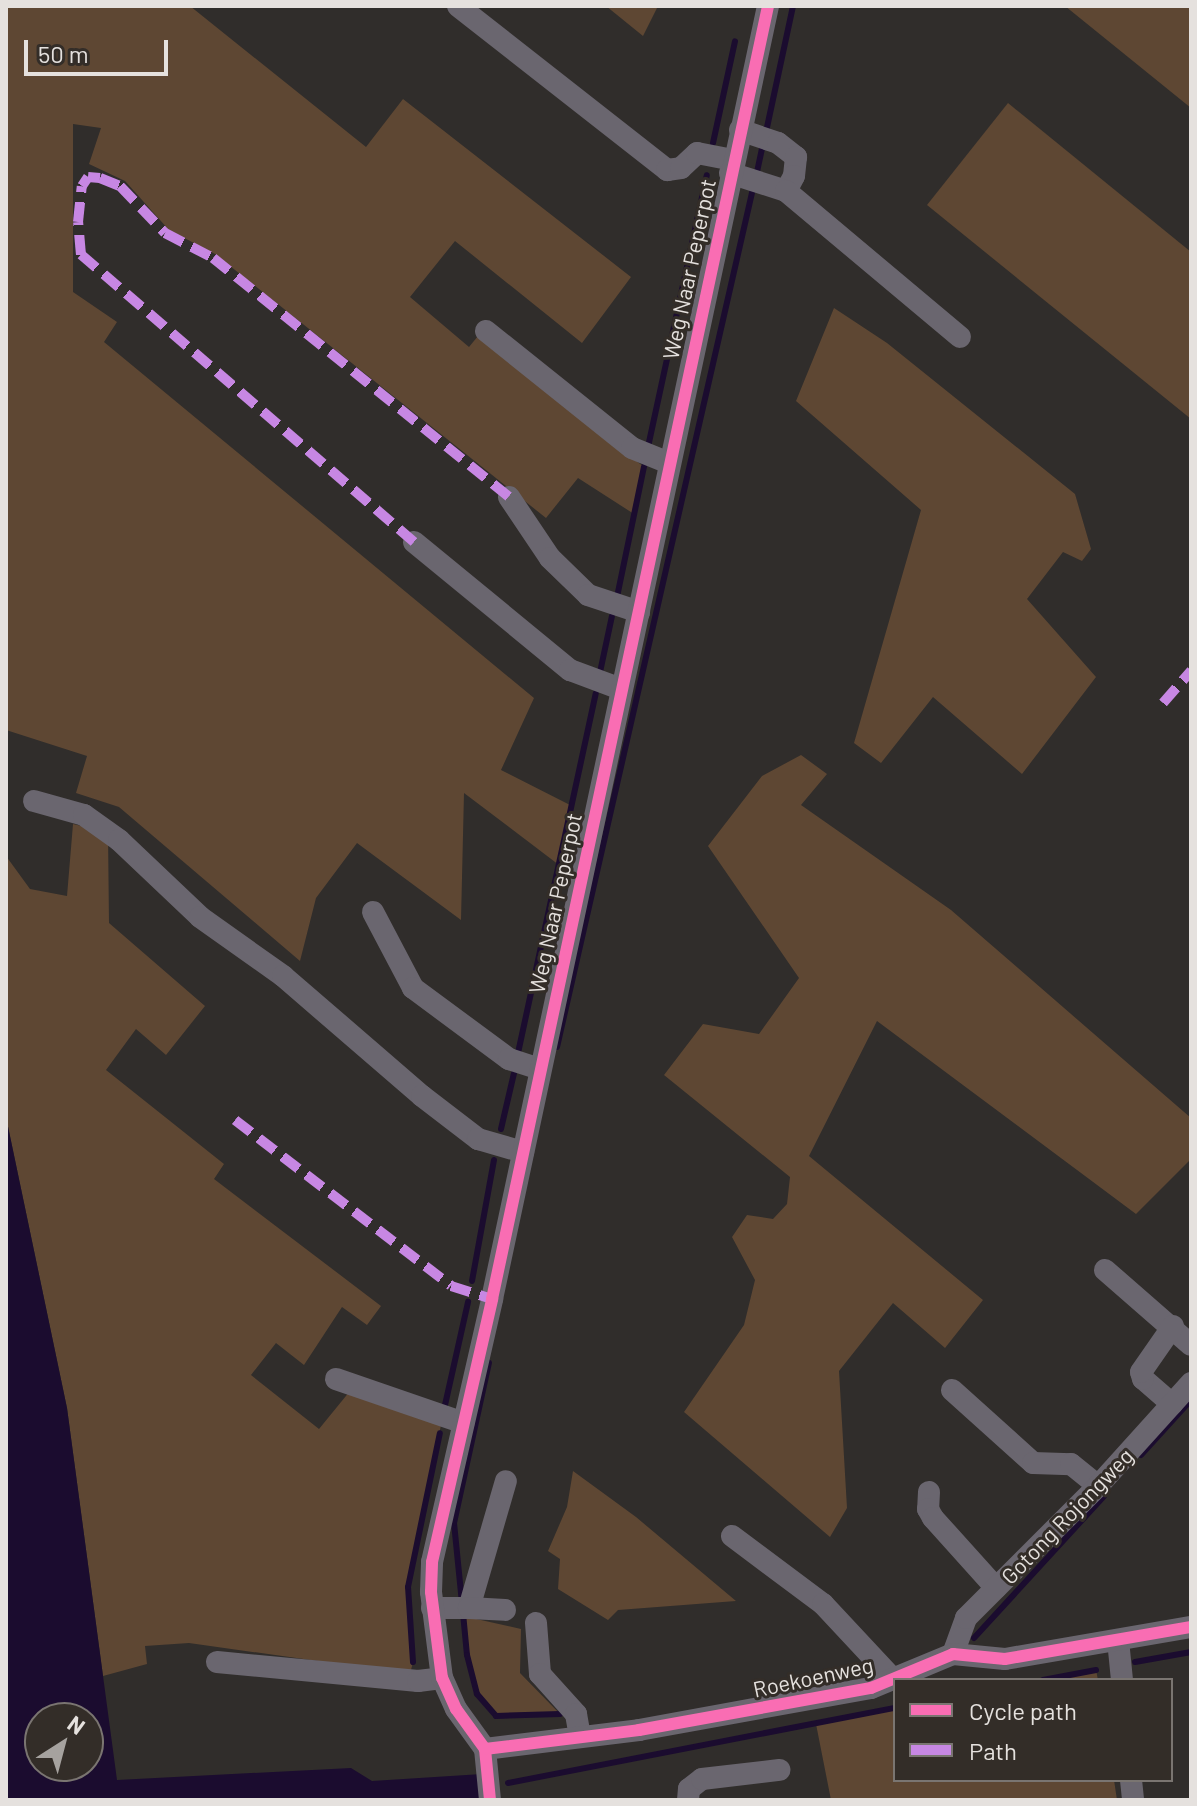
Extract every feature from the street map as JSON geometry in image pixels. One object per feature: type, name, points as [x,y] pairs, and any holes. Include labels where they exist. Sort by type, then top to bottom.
[{"type":"street","points":[[458,6],[667,170],[681,168],[697,153],[786,191],[960,337]]},
{"type":"street","name":"Weg Naar Peperpot","points":[[485,1749],[456,1709],[442,1678],[432,1608],[432,1562],[438,1525],[464,1423],[523,1152],[768,6]]},
{"type":"street","points":[[740,130],[778,143],[796,157],[794,176],[786,191]]},
{"type":"street","points":[[486,331],[632,448],[669,463]]},
{"type":"street","points":[[509,497],[550,558],[588,595],[639,612]]},
{"type":"street","points":[[414,542],[570,670],[621,689]]},
{"type":"street","points":[[34,801],[84,815],[119,840],[200,917],[283,976],[422,1096],[478,1139],[523,1152]]},
{"type":"street","points":[[373,912],[413,988],[509,1059],[539,1069]]},
{"type":"street","points":[[1105,1270],[1173,1326],[1191,1345]]},
{"type":"street","points":[[1172,1404],[1143,1379],[1141,1372],[1173,1326]]},
{"type":"street","points":[[336,1379],[464,1423]]},
{"type":"street","name":"Gotong Rojongweg","points":[[953,1654],[966,1618],[1098,1486],[1191,1383]]},
{"type":"street","points":[[952,1390],[1033,1463],[1071,1464],[1098,1486]]},
{"type":"street","points":[[469,1608],[506,1481]]},
{"type":"street","points":[[929,1492],[926,1499],[933,1518],[996,1588]]},
{"type":"street","points":[[732,1536],[823,1604],[893,1679]]},
{"type":"street","points":[[432,1608],[505,1610]]},
{"type":"street","points":[[536,1623],[540,1674],[576,1714],[580,1737]]},
{"type":"street","name":"Roekoenweg","points":[[895,1678],[953,1654],[1005,1659],[1191,1627]]},
{"type":"street","points":[[1118,1640],[1122,1678]]},
{"type":"street","points":[[217,1662],[418,1681],[442,1678]]},
{"type":"street","name":"Roekoenweg","points":[[485,1749],[798,1703],[871,1688],[893,1679]]},
{"type":"street","points":[[485,1749],[490,1800]]},
{"type":"street","points":[[688,1800],[689,1789],[702,1779],[779,1770]]},
{"type":"shaded area","points":[[6,6],[190,6],[366,147],[403,99],[631,277],[582,343],[455,241],[410,297],[469,347],[478,336],[644,467],[634,514],[578,478],[546,518],[215,254],[169,230],[125,181],[89,164],[101,128],[73,124],[73,292],[117,322],[104,342],[534,698],[501,770],[572,806],[559,865],[464,793],[461,920],[357,843],[316,898],[300,961],[119,807],[76,793],[87,756],[6,730]]},
{"type":"shaded area","points":[[606,6],[658,6],[643,36]]},
{"type":"shaded area","points":[[1065,6],[1191,6],[1191,108]]},
{"type":"shaded area","points":[[1008,103],[1191,252],[1191,419],[927,205]]},
{"type":"shaded area","points":[[834,308],[887,343],[1075,494],[1091,549],[1082,561],[1063,552],[1027,599],[1096,677],[1022,774],[933,697],[881,763],[854,743],[921,510],[796,401]]},
{"type":"shaded area","points":[[801,755],[827,774],[801,805],[951,910],[1191,1118],[1191,1159],[1136,1214],[877,1021],[809,1156],[983,1300],[945,1348],[893,1303],[839,1371],[847,1508],[830,1537],[684,1412],[744,1325],[755,1280],[732,1237],[747,1215],[773,1219],[787,1204],[790,1177],[664,1075],[703,1024],[759,1034],[799,978],[708,846],[762,776]]},
{"type":"shaded area","points":[[73,824],[108,832],[109,923],[205,1006],[166,1055],[136,1029],[106,1070],[224,1164],[214,1179],[381,1306],[367,1325],[342,1307],[304,1365],[276,1343],[251,1375],[319,1429],[350,1391],[441,1425],[408,1587],[413,1662],[410,1674],[189,1643],[145,1646],[147,1664],[103,1676],[67,1408],[6,1117],[6,856],[30,889],[67,896]]},
{"type":"shaded area","points":[[6,1117],[67,1408],[117,1780],[351,1768],[372,1781],[482,1774],[484,1800],[6,1800]]},
{"type":"shaded area","points":[[573,1471],[636,1517],[736,1601],[618,1610],[608,1620],[558,1589],[560,1559],[548,1551],[567,1507]]},
{"type":"shaded area","points":[[463,1616],[521,1629],[520,1673],[560,1714],[496,1716],[477,1694],[467,1655]]},
{"type":"shaded area","points":[[1096,1670],[1098,1678],[1054,1678]]},
{"type":"shaded area","points":[[893,1708],[893,1782],[1114,1782],[1117,1800],[831,1800],[816,1724]]},
{"type":"waterway","points":[[766,132],[793,6]]},
{"type":"waterway","points":[[713,143],[735,41]]},
{"type":"waterway","points":[[757,172],[763,144]]},
{"type":"waterway","points":[[648,447],[707,175]]},
{"type":"waterway","points":[[557,1047],[754,184]]},
{"type":"waterway","points":[[617,597],[644,467]]},
{"type":"waterway","points":[[599,677],[612,616]]},
{"type":"waterway","points":[[518,1053],[596,693]]},
{"type":"waterway","points":[[501,1129],[514,1073]]},
{"type":"waterway","points":[[472,1281],[494,1160]]},
{"type":"waterway","points":[[445,1405],[468,1302]]},
{"type":"waterway","points":[[462,1603],[454,1523],[489,1363]]},
{"type":"waterway","points":[[1141,1455],[1191,1400]]},
{"type":"waterway","points":[[413,1662],[408,1587],[440,1433]]},
{"type":"waterway","points":[[974,1638],[1104,1496]]},
{"type":"waterway","points":[[463,1613],[467,1655],[477,1694],[496,1716],[560,1714]]},
{"type":"waterway","points":[[1135,1662],[1191,1652]]},
{"type":"waterway","points":[[1054,1678],[1096,1670]]},
{"type":"waterway","points":[[508,1783],[893,1708]]},
{"type":"marked path","points":[[414,542],[81,255],[78,222],[82,186],[88,177],[120,186],[165,233],[213,258],[509,497]]},
{"type":"marked path","points":[[1163,703],[1191,671]]},
{"type":"marked path","points":[[235,1120],[451,1286],[492,1299]]},
{"type":"cycle path","points":[[490,1800],[485,1749],[456,1709],[442,1678],[431,1592],[432,1562],[492,1299],[768,6]]},
{"type":"cycle path","points":[[895,1678],[953,1654],[1005,1659],[1191,1627]]},
{"type":"cycle path","points":[[485,1749],[639,1730],[871,1688],[893,1679]]}]
